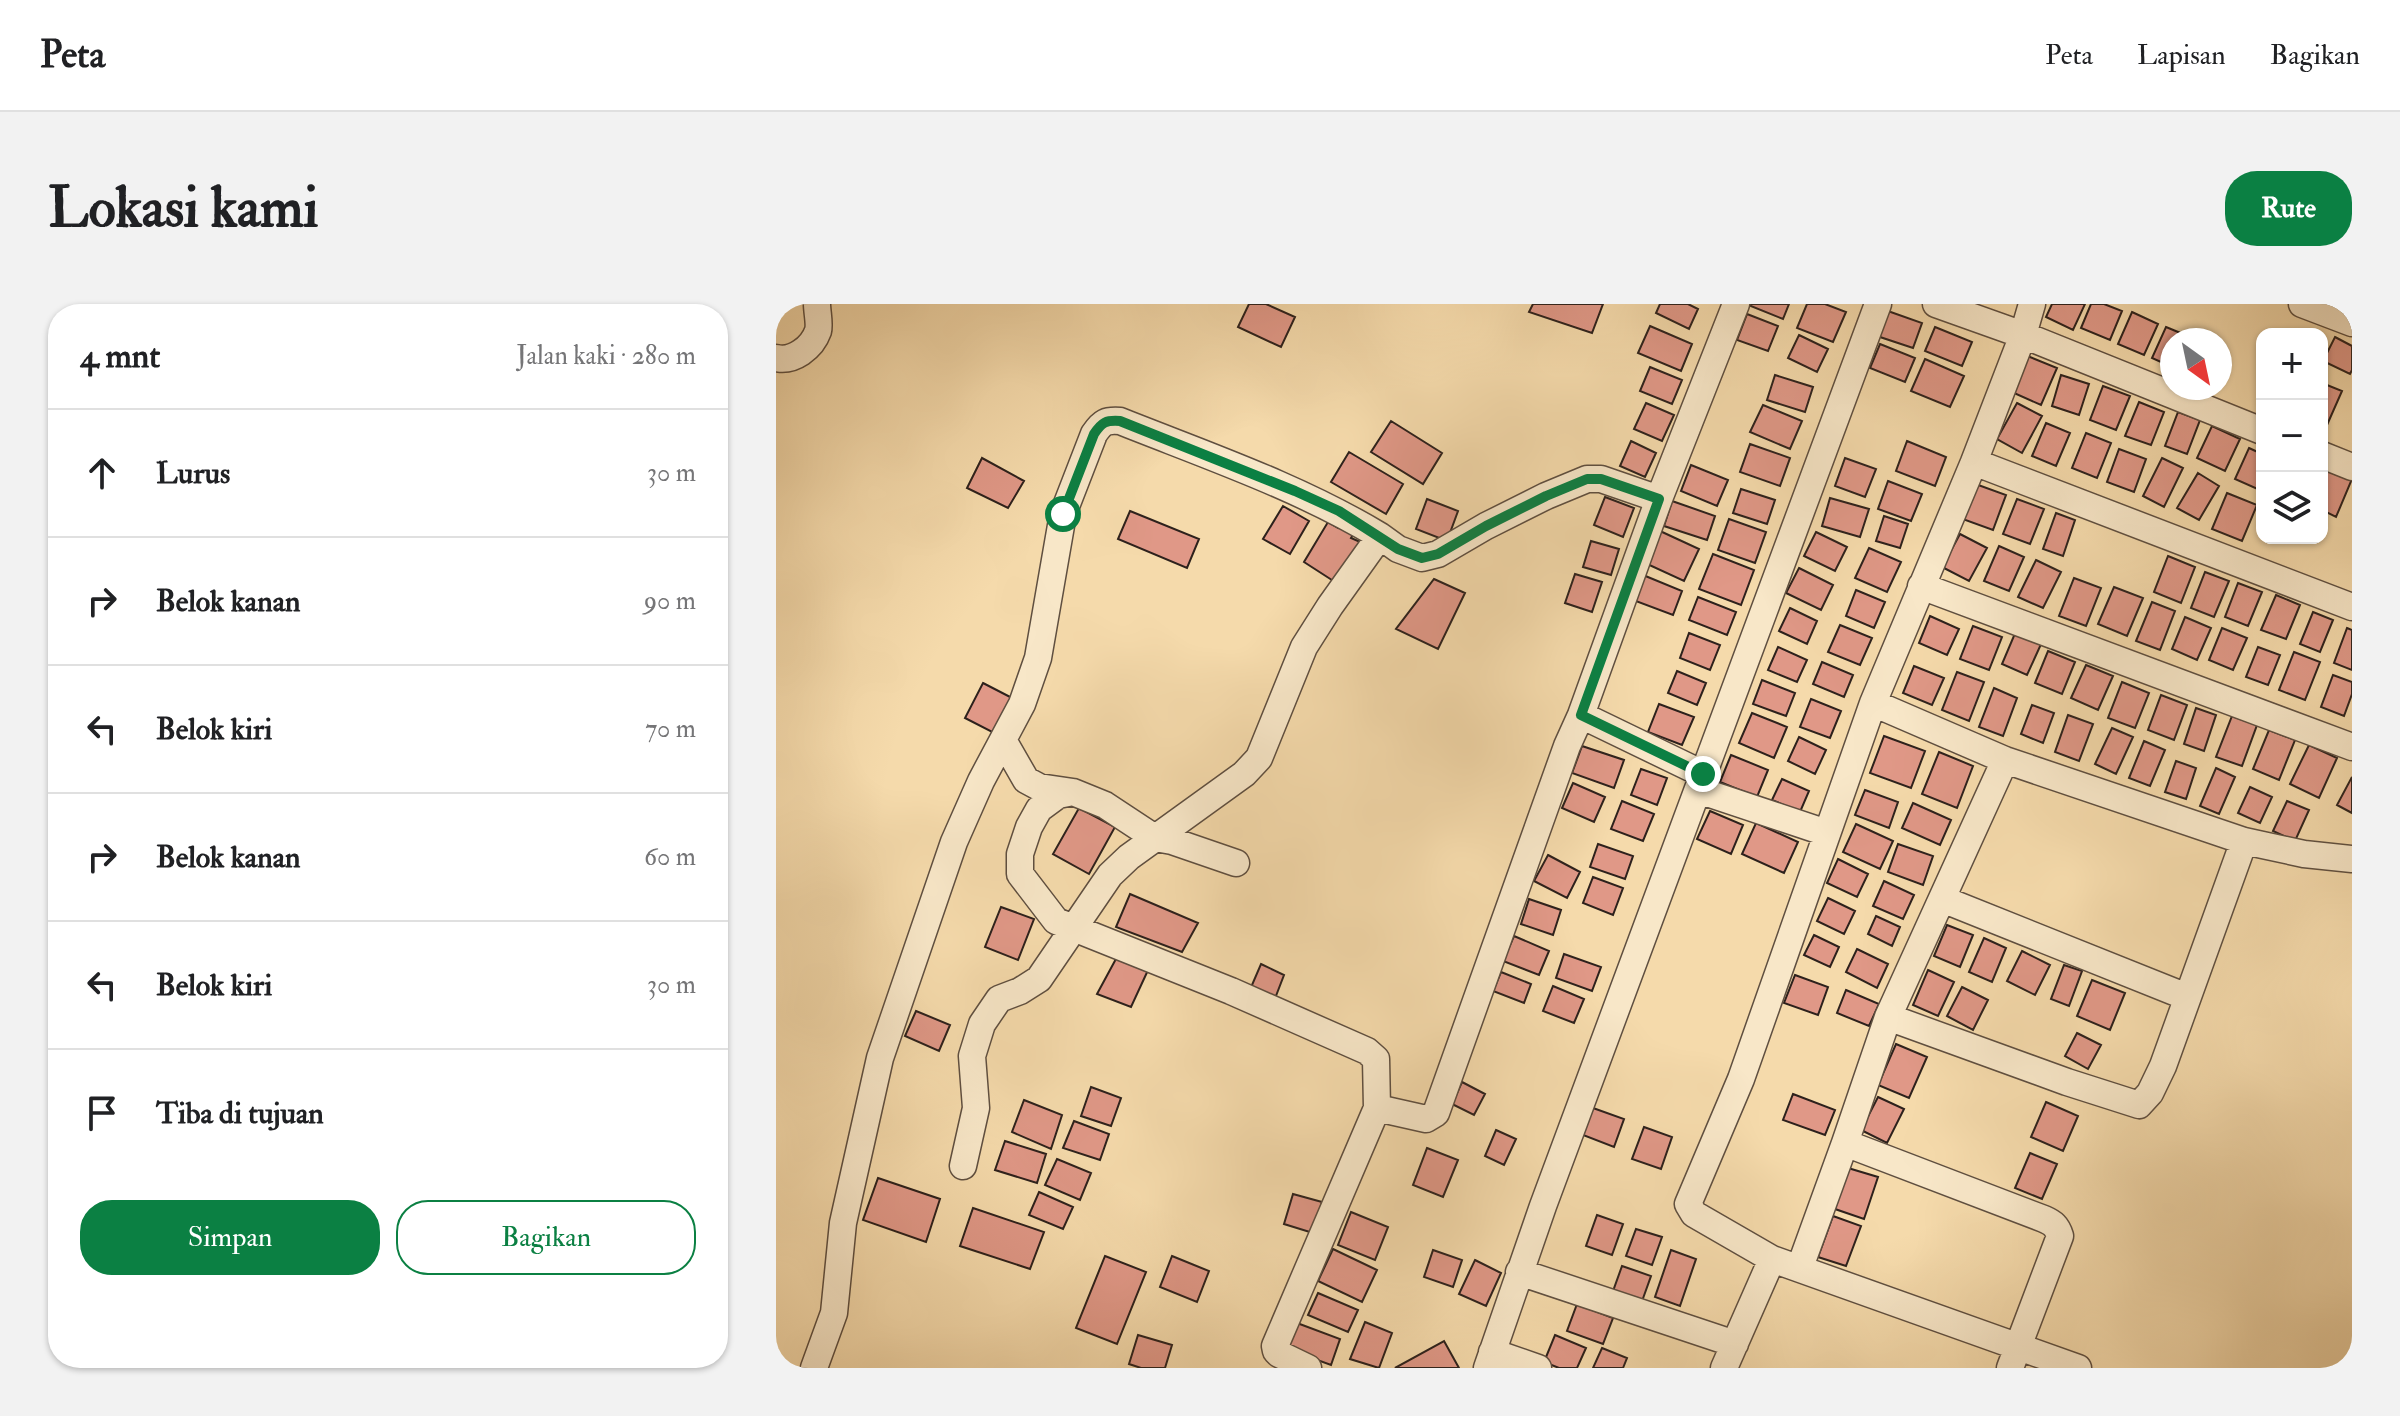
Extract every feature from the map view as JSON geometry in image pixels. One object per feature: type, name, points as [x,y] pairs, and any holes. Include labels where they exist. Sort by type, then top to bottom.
[{"type":"street","points":[[776,358],[784,360],[804,352],[818,331],[817,304]]},
{"type":"street","points":[[1377,1108],[1426,1119],[1436,1113],[1567,746],[1736,304]]},
{"type":"street","points":[[1936,304],[2023,335],[2256,429]]},
{"type":"street","points":[[2032,304],[1974,462],[1873,703],[1741,1079],[1688,1200],[1688,1207],[1694,1214],[1772,1259],[1800,1267],[2014,1357],[2078,1368]]},
{"type":"street","points":[[2302,304],[2352,323]]},
{"type":"street","points":[[1538,1368],[1489,1360],[1870,306]]},
{"type":"street","points":[[814,1368],[834,1313],[843,1223],[880,1058],[954,842],[981,781],[1022,704],[1038,658],[1063,514],[1094,434],[1101,424],[1108,420],[1120,421],[1295,491],[1339,511],[1398,549],[1422,558],[1438,554],[1498,520],[1587,479],[1601,479],[1659,499]]},
{"type":"street","points":[[2328,457],[2352,467]]},
{"type":"street","points":[[1974,462],[2352,607]]},
{"type":"street","points":[[963,1166],[976,1108],[972,1056],[982,1024],[999,999],[1039,979],[1110,875],[1129,857],[1244,774],[1259,758],[1304,647],[1380,536]]},
{"type":"street","points":[[1921,586],[2352,747]]},
{"type":"street","points":[[1873,703],[2005,760],[2244,841],[2304,854],[2352,859]]},
{"type":"street","points":[[1581,715],[1700,782],[1827,833]]},
{"type":"street","points":[[1003,740],[1026,780],[1039,787],[1073,792],[1105,805],[1155,838],[1183,844],[1236,863]]},
{"type":"street","points":[[1800,1267],[1888,1017],[2005,760]]},
{"type":"street","points":[[1073,792],[1058,795],[1039,809],[1020,854],[1020,874],[1056,921],[1231,991],[1372,1053],[1376,1059],[1377,1108],[1275,1346],[1279,1354],[1308,1368]]},
{"type":"street","points":[[1888,1017],[2139,1105],[2150,1093],[2163,1066],[2244,841]]},
{"type":"street","points":[[1942,899],[2187,997]]},
{"type":"street","points":[[1845,1143],[2053,1223],[2060,1236],[2014,1357]]},
{"type":"street","points":[[1519,1272],[1730,1356],[1772,1259]]},
{"type":"building","points":[[1249,304],[1266,304],[1295,317],[1281,347],[1238,327]]},
{"type":"building","points":[[1533,304],[1603,304],[1592,333],[1529,312]]},
{"type":"building","points":[[1660,304],[1688,304],[1698,309],[1689,329],[1656,313]]},
{"type":"building","points":[[1746,304],[1789,304],[1783,319]]},
{"type":"building","points":[[1807,304],[1825,304],[1846,312],[1833,342],[1797,328]]},
{"type":"building","points":[[2052,304],[2085,304],[2073,330],[2046,317]]},
{"type":"building","points":[[2091,304],[2104,304],[2122,311],[2110,340],[2081,328]]},
{"type":"building","points":[[1885,310],[1922,323],[1913,348],[1877,336]]},
{"type":"building","points":[[2132,312],[2158,324],[2144,355],[2118,344]]},
{"type":"building","points":[[1747,314],[1778,326],[1768,351],[1737,340]]},
{"type":"building","points":[[1650,326],[1692,344],[1681,371],[1638,353]]},
{"type":"building","points":[[1935,327],[1972,342],[1962,366],[1925,351]]},
{"type":"building","points":[[1799,335],[1828,349],[1817,372],[1788,358]]},
{"type":"building","points":[[2335,337],[2352,346],[2350,374],[2328,363],[2328,351]]},
{"type":"building","points":[[2160,340],[2160,362],[2152,358]]},
{"type":"building","points":[[1880,344],[1915,358],[1905,382],[1870,368]]},
{"type":"building","points":[[2020,353],[2057,368],[2041,405],[2005,389]]},
{"type":"building","points":[[1925,359],[1964,376],[1950,407],[1911,391]]},
{"type":"building","points":[[1650,367],[1682,380],[1672,404],[1640,391]]},
{"type":"building","points":[[1775,375],[1813,387],[1805,412],[1767,400]]},
{"type":"building","points":[[2061,375],[2089,384],[2079,415],[2052,406]]},
{"type":"building","points":[[2328,385],[2342,391],[2328,423]]},
{"type":"building","points":[[2103,386],[2130,396],[2116,430],[2090,420]]},
{"type":"building","points":[[2139,402],[2164,412],[2151,445],[2125,436]]},
{"type":"building","points":[[1646,403],[1674,415],[1662,441],[1634,429]]},
{"type":"building","points":[[2017,403],[2042,416],[2022,453],[1997,439]]},
{"type":"building","points":[[1763,405],[1802,421],[1790,449],[1750,432]]},
{"type":"building","points":[[2178,412],[2200,420],[2187,454],[2165,446]]},
{"type":"building","points":[[1391,421],[1442,453],[1423,484],[1371,452]]},
{"type":"building","points":[[2046,423],[2070,433],[2056,466],[2032,456]]},
{"type":"building","points":[[2212,426],[2240,439],[2225,471],[2197,458]]},
{"type":"building","points":[[2086,433],[2111,443],[2097,478],[2072,468]]},
{"type":"building","points":[[1631,441],[1656,453],[1645,477],[1620,466]]},
{"type":"building","points":[[1907,441],[1946,457],[1935,486],[1896,471]]},
{"type":"building","points":[[1750,444],[1790,458],[1780,486],[1740,472]]},
{"type":"building","points":[[2249,448],[2256,451],[2256,488],[2235,479]]},
{"type":"building","points":[[2119,449],[2146,459],[2134,492],[2107,482]]},
{"type":"building","points":[[1349,452],[1403,484],[1386,514],[1331,482]]},
{"type":"building","points":[[982,458],[1024,481],[1008,508],[967,488]]},
{"type":"building","points":[[1845,458],[1876,469],[1865,497],[1835,486]]},
{"type":"building","points":[[2162,458],[2183,468],[2164,507],[2143,496]]},
{"type":"building","points":[[1691,465],[1728,480],[1717,506],[1681,491]]},
{"type":"building","points":[[2328,471],[2352,479],[2336,517],[2328,513]]},
{"type":"building","points":[[2198,473],[2219,486],[2199,520],[2177,508]]},
{"type":"building","points":[[1888,481],[1922,494],[1911,521],[1878,509]]},
{"type":"building","points":[[1970,482],[2006,495],[1993,530],[1957,517]]},
{"type":"building","points":[[1741,489],[1775,500],[1767,524],[1733,513]]},
{"type":"building","points":[[2227,493],[2256,505],[2242,541],[2212,529]]},
{"type":"building","points":[[1605,497],[1634,508],[1623,537],[1594,525]]},
{"type":"building","points":[[1830,498],[1869,509],[1860,537],[1822,526]]},
{"type":"building","points":[[1427,499],[1458,511],[1447,541],[1416,529]]},
{"type":"building","points":[[2017,499],[2044,509],[2030,544],[2003,534]]},
{"type":"building","points":[[1672,501],[1715,516],[1707,540],[1664,526]]},
{"type":"building","points":[[1283,506],[1309,521],[1290,554],[1263,539]]},
{"type":"building","points":[[1130,511],[1199,539],[1187,568],[1118,539]]},
{"type":"building","points":[[2056,513],[2075,520],[2063,556],[2043,549]]},
{"type":"building","points":[[1884,516],[1908,524],[1900,548],[1876,541]]},
{"type":"building","points":[[1729,519],[1766,532],[1755,563],[1718,550]]},
{"type":"building","points":[[1343,520],[1357,528],[1351,538],[1365,544],[1335,582],[1304,562],[1328,522],[1338,528]]},
{"type":"building","points":[[1660,531],[1699,549],[1684,581],[1645,563]]},
{"type":"building","points":[[1816,532],[1847,547],[1835,571],[1804,556]]},
{"type":"building","points":[[1960,534],[1987,548],[1969,581],[1942,567]]},
{"type":"building","points":[[1591,541],[1619,549],[1611,575],[1583,567]]},
{"type":"building","points":[[1999,546],[2024,557],[2009,591],[1984,581]]},
{"type":"building","points":[[1869,548],[1901,562],[1887,592],[1855,578]]},
{"type":"building","points":[[1713,554],[1754,570],[1741,605],[1699,589]]},
{"type":"building","points":[[2168,556],[2195,567],[2181,603],[2154,592]]},
{"type":"building","points":[[2036,560],[2061,572],[2043,608],[2018,597]]},
{"type":"building","points":[[1799,568],[1833,585],[1821,610],[1786,593]]},
{"type":"building","points":[[2205,572],[2229,581],[2214,617],[2191,608]]},
{"type":"building","points":[[1575,574],[1602,582],[1592,612],[1565,603]]},
{"type":"building","points":[[1643,575],[1682,591],[1673,615],[1633,600]]},
{"type":"building","points":[[2074,578],[2101,588],[2086,626],[2059,616]]},
{"type":"building","points":[[1434,579],[1465,593],[1438,649],[1396,629]]},
{"type":"building","points":[[2238,583],[2262,592],[2248,626],[2225,617]]},
{"type":"building","points":[[2114,587],[2143,598],[2127,636],[2098,624]]},
{"type":"building","points":[[1856,590],[1885,602],[1874,628],[1846,616]]},
{"type":"building","points":[[2276,595],[2300,605],[2286,639],[2261,630]]},
{"type":"building","points":[[1698,597],[1736,612],[1727,635],[1689,620]]},
{"type":"building","points":[[2152,602],[2175,611],[2160,650],[2136,641]]},
{"type":"building","points":[[1790,608],[1817,621],[1807,644],[1779,631]]},
{"type":"building","points":[[2313,612],[2333,620],[2320,652],[2300,644]]},
{"type":"building","points":[[1930,616],[1959,629],[1947,655],[1919,643]]},
{"type":"building","points":[[2185,617],[2211,628],[2197,660],[2172,649]]},
{"type":"building","points":[[1840,625],[1872,638],[1860,665],[1828,652]]},
{"type":"building","points":[[1973,626],[2002,637],[1989,670],[1960,659]]},
{"type":"building","points":[[2222,628],[2247,638],[2233,670],[2209,660]]},
{"type":"building","points":[[2347,628],[2352,630],[2352,670],[2334,663]]},
{"type":"building","points":[[2016,631],[2042,642],[2027,675],[2002,664]]},
{"type":"building","points":[[1689,633],[1720,645],[1710,670],[1680,658]]},
{"type":"building","points":[[1778,647],[1807,660],[1797,682],[1768,670]]},
{"type":"building","points":[[2258,647],[2280,655],[2268,685],[2246,677]]},
{"type":"building","points":[[2048,651],[2075,662],[2062,694],[2035,683]]},
{"type":"building","points":[[2294,652],[2320,662],[2305,700],[2279,690]]},
{"type":"building","points":[[1822,662],[1853,675],[1844,697],[1813,684]]},
{"type":"building","points":[[2086,665],[2113,676],[2098,710],[2071,698]]},
{"type":"building","points":[[1914,666],[1944,678],[1932,705],[1903,693]]},
{"type":"building","points":[[1677,671],[1706,683],[1697,705],[1668,693]]},
{"type":"building","points":[[1957,672],[1984,682],[1969,721],[1942,710]]},
{"type":"building","points":[[2333,675],[2352,682],[2352,694],[2344,716],[2321,707]]},
{"type":"building","points":[[1762,680],[1795,693],[1786,716],[1753,704]]},
{"type":"building","points":[[2122,682],[2149,693],[2135,728],[2108,718]]},
{"type":"building","points":[[983,683],[1016,700],[998,735],[965,718]]},
{"type":"building","points":[[1994,688],[2017,698],[2003,736],[1979,727]]},
{"type":"building","points":[[2161,695],[2187,705],[2174,740],[2148,730]]},
{"type":"building","points":[[1811,699],[1841,711],[1830,738],[1800,727]]},
{"type":"building","points":[[1659,704],[1694,717],[1682,745],[1648,732]]},
{"type":"building","points":[[2032,705],[2054,713],[2043,743],[2021,734]]},
{"type":"building","points":[[2196,708],[2216,715],[2204,751],[2184,744]]},
{"type":"building","points":[[1752,713],[1787,727],[1774,758],[1739,743]]},
{"type":"building","points":[[2068,715],[2093,724],[2079,761],[2055,752]]},
{"type":"building","points":[[2232,716],[2257,725],[2242,766],[2216,757]]},
{"type":"building","points":[[2112,728],[2133,737],[2116,774],[2095,764]]},
{"type":"building","points":[[2269,730],[2295,740],[2279,780],[2253,769]]},
{"type":"building","points":[[1884,736],[1925,751],[1911,788],[1870,773]]},
{"type":"building","points":[[1799,737],[1826,750],[1815,774],[1788,761]]},
{"type":"building","points":[[2144,741],[2165,750],[2150,786],[2129,778]]},
{"type":"building","points":[[2309,745],[2337,758],[2319,798],[2290,784]]},
{"type":"building","points":[[1582,746],[1624,760],[1614,788],[1572,773]]},
{"type":"building","points":[[1939,752],[1973,766],[1957,808],[1922,794]]},
{"type":"building","points":[[1731,755],[1768,770],[1757,797],[1720,782]]},
{"type":"building","points":[[2176,761],[2196,768],[2186,799],[2165,792]]},
{"type":"building","points":[[2216,768],[2235,777],[2219,814],[2200,806]]},
{"type":"building","points":[[1641,769],[1667,778],[1657,805],[1631,795]]},
{"type":"building","points":[[2352,777],[2352,813],[2337,805]]},
{"type":"building","points":[[1782,779],[1809,791],[1800,812],[1772,800]]},
{"type":"building","points":[[1573,783],[1605,797],[1594,822],[1562,808]]},
{"type":"building","points":[[2250,787],[2272,797],[2260,823],[2238,813]]},
{"type":"building","points":[[1865,790],[1898,802],[1889,828],[1855,815]]},
{"type":"building","points":[[1622,801],[1654,814],[1643,841],[1611,829]]},
{"type":"building","points":[[2287,801],[2309,810],[2295,841],[2273,831]]},
{"type":"building","points":[[1913,803],[1951,820],[1940,845],[1902,828]]},
{"type":"building","points":[[1079,808],[1115,827],[1089,874],[1053,854]]},
{"type":"building","points":[[1710,811],[1743,825],[1731,854],[1697,839]]},
{"type":"building","points":[[1756,823],[1798,842],[1784,873],[1742,854]]},
{"type":"building","points":[[1856,824],[1893,841],[1880,869],[1843,852]]},
{"type":"building","points":[[1598,844],[1633,856],[1625,879],[1590,867]]},
{"type":"building","points":[[1898,844],[1933,856],[1923,885],[1888,872]]},
{"type":"building","points":[[1548,855],[1580,872],[1567,898],[1534,881]]},
{"type":"building","points":[[1838,859],[1868,874],[1857,897],[1827,883]]},
{"type":"building","points":[[1593,877],[1623,888],[1613,915],[1583,903]]},
{"type":"building","points":[[1884,881],[1914,895],[1903,919],[1873,906]]},
{"type":"building","points":[[1130,894],[1198,923],[1182,952],[1116,927]]},
{"type":"building","points":[[1828,898],[1855,911],[1844,934],[1817,921]]},
{"type":"building","points":[[1529,899],[1561,910],[1553,935],[1521,924]]},
{"type":"building","points":[[1001,907],[1034,919],[1018,960],[985,947]]},
{"type":"building","points":[[1876,916],[1900,927],[1892,946],[1868,934]]},
{"type":"building","points":[[1947,925],[1973,935],[1960,967],[1934,956]]},
{"type":"building","points":[[1814,935],[1839,947],[1830,967],[1804,955]]},
{"type":"building","points":[[1514,936],[1549,951],[1539,975],[1503,961]]},
{"type":"building","points":[[1984,938],[2006,948],[1992,982],[1969,972]]},
{"type":"building","points":[[1857,949],[1888,964],[1877,988],[1846,972]]},
{"type":"building","points":[[2022,951],[2050,965],[2035,995],[2007,981]]},
{"type":"building","points":[[1564,954],[1601,967],[1592,991],[1556,978]]},
{"type":"building","points":[[1117,957],[1149,968],[1131,1007],[1097,994]]},
{"type":"building","points":[[1261,964],[1284,975],[1274,1001],[1249,992]]},
{"type":"building","points":[[2064,965],[2082,971],[2069,1006],[2051,999]]},
{"type":"building","points":[[1928,970],[1954,982],[1938,1016],[1913,1005]]},
{"type":"building","points":[[1501,972],[1531,984],[1524,1003],[1493,991]]},
{"type":"building","points":[[1795,975],[1828,987],[1818,1015],[1784,1003]]},
{"type":"building","points":[[2092,980],[2125,993],[2110,1030],[2077,1016]]},
{"type":"building","points":[[1553,986],[1584,999],[1574,1023],[1543,1011]]},
{"type":"building","points":[[1962,987],[1988,1000],[1973,1030],[1947,1016]]},
{"type":"building","points":[[1846,990],[1879,1004],[1869,1026],[1837,1013]]},
{"type":"building","points":[[916,1011],[950,1025],[939,1051],[905,1036]]},
{"type":"building","points":[[2077,1033],[2101,1045],[2088,1069],[2065,1056]]},
{"type":"building","points":[[1896,1044],[1927,1057],[1909,1098],[1878,1085]]},
{"type":"building","points":[[1462,1082],[1485,1094],[1474,1115],[1452,1104]]},
{"type":"building","points":[[1091,1087],[1121,1098],[1111,1126],[1081,1116]]},
{"type":"building","points":[[1793,1094],[1835,1110],[1825,1135],[1783,1120]]},
{"type":"building","points":[[1878,1097],[1904,1109],[1887,1143],[1861,1130]]},
{"type":"building","points":[[1024,1100],[1062,1115],[1051,1149],[1012,1132]]},
{"type":"building","points":[[2046,1102],[2078,1116],[2063,1151],[2031,1137]]},
{"type":"building","points":[[1593,1108],[1624,1119],[1614,1147],[1583,1135]]},
{"type":"building","points":[[1074,1121],[1109,1134],[1100,1160],[1063,1148]]},
{"type":"building","points":[[1644,1127],[1672,1137],[1661,1169],[1632,1159]]},
{"type":"building","points":[[1496,1130],[1516,1139],[1504,1165],[1485,1156]]},
{"type":"building","points":[[1005,1141],[1046,1154],[1037,1183],[995,1170]]},
{"type":"building","points":[[1427,1148],[1458,1160],[1443,1197],[1413,1185]]},
{"type":"building","points":[[2030,1153],[2057,1164],[2042,1199],[2015,1188]]},
{"type":"building","points":[[1057,1159],[1091,1173],[1080,1200],[1045,1185]]},
{"type":"building","points":[[1848,1168],[1878,1177],[1864,1219],[1835,1209]]},
{"type":"building","points":[[878,1178],[940,1199],[926,1242],[863,1220]]},
{"type":"building","points":[[1039,1192],[1073,1207],[1063,1229],[1029,1215]]},
{"type":"building","points":[[1293,1194],[1322,1202],[1313,1233],[1284,1224]]},
{"type":"building","points":[[973,1208],[1044,1232],[1030,1269],[960,1246]]},
{"type":"building","points":[[1351,1212],[1388,1227],[1375,1260],[1338,1245]]},
{"type":"building","points":[[1597,1215],[1623,1224],[1612,1255],[1586,1246]]},
{"type":"building","points":[[1833,1216],[1861,1226],[1846,1266],[1818,1257]]},
{"type":"building","points":[[1636,1229],[1662,1237],[1652,1265],[1626,1256]]},
{"type":"building","points":[[1333,1249],[1377,1270],[1362,1302],[1318,1281]]},
{"type":"building","points":[[1433,1250],[1462,1260],[1453,1287],[1424,1277]]},
{"type":"building","points":[[1671,1250],[1696,1259],[1680,1306],[1655,1297]]},
{"type":"building","points":[[1105,1256],[1146,1272],[1117,1344],[1076,1328]]},
{"type":"building","points":[[1172,1256],[1209,1271],[1197,1302],[1160,1287]]},
{"type":"building","points":[[1475,1260],[1501,1273],[1486,1306],[1459,1294]]},
{"type":"building","points":[[1622,1266],[1651,1276],[1641,1304],[1612,1294]]},
{"type":"building","points":[[1318,1293],[1358,1310],[1348,1332],[1308,1315]]},
{"type":"building","points":[[1577,1304],[1613,1318],[1603,1344],[1567,1331]]},
{"type":"building","points":[[1365,1322],[1392,1333],[1379,1368],[1350,1359]]},
{"type":"building","points":[[1297,1323],[1340,1339],[1331,1365],[1287,1349]]},
{"type":"building","points":[[1138,1335],[1172,1345],[1165,1368],[1141,1368],[1129,1364]]},
{"type":"building","points":[[1555,1335],[1586,1348],[1577,1368],[1559,1368],[1544,1362]]},
{"type":"building","points":[[1444,1341],[1459,1368],[1395,1368]]},
{"type":"building","points":[[1602,1348],[1627,1358],[1623,1368],[1593,1368]]},
{"type":"route","points":[[1063,514],[1094,434],[1108,420],[1120,421],[1295,491],[1339,511],[1398,549],[1422,558],[1438,554],[1486,526],[1587,479],[1601,479],[1659,499],[1581,715],[1703,774]]}]
